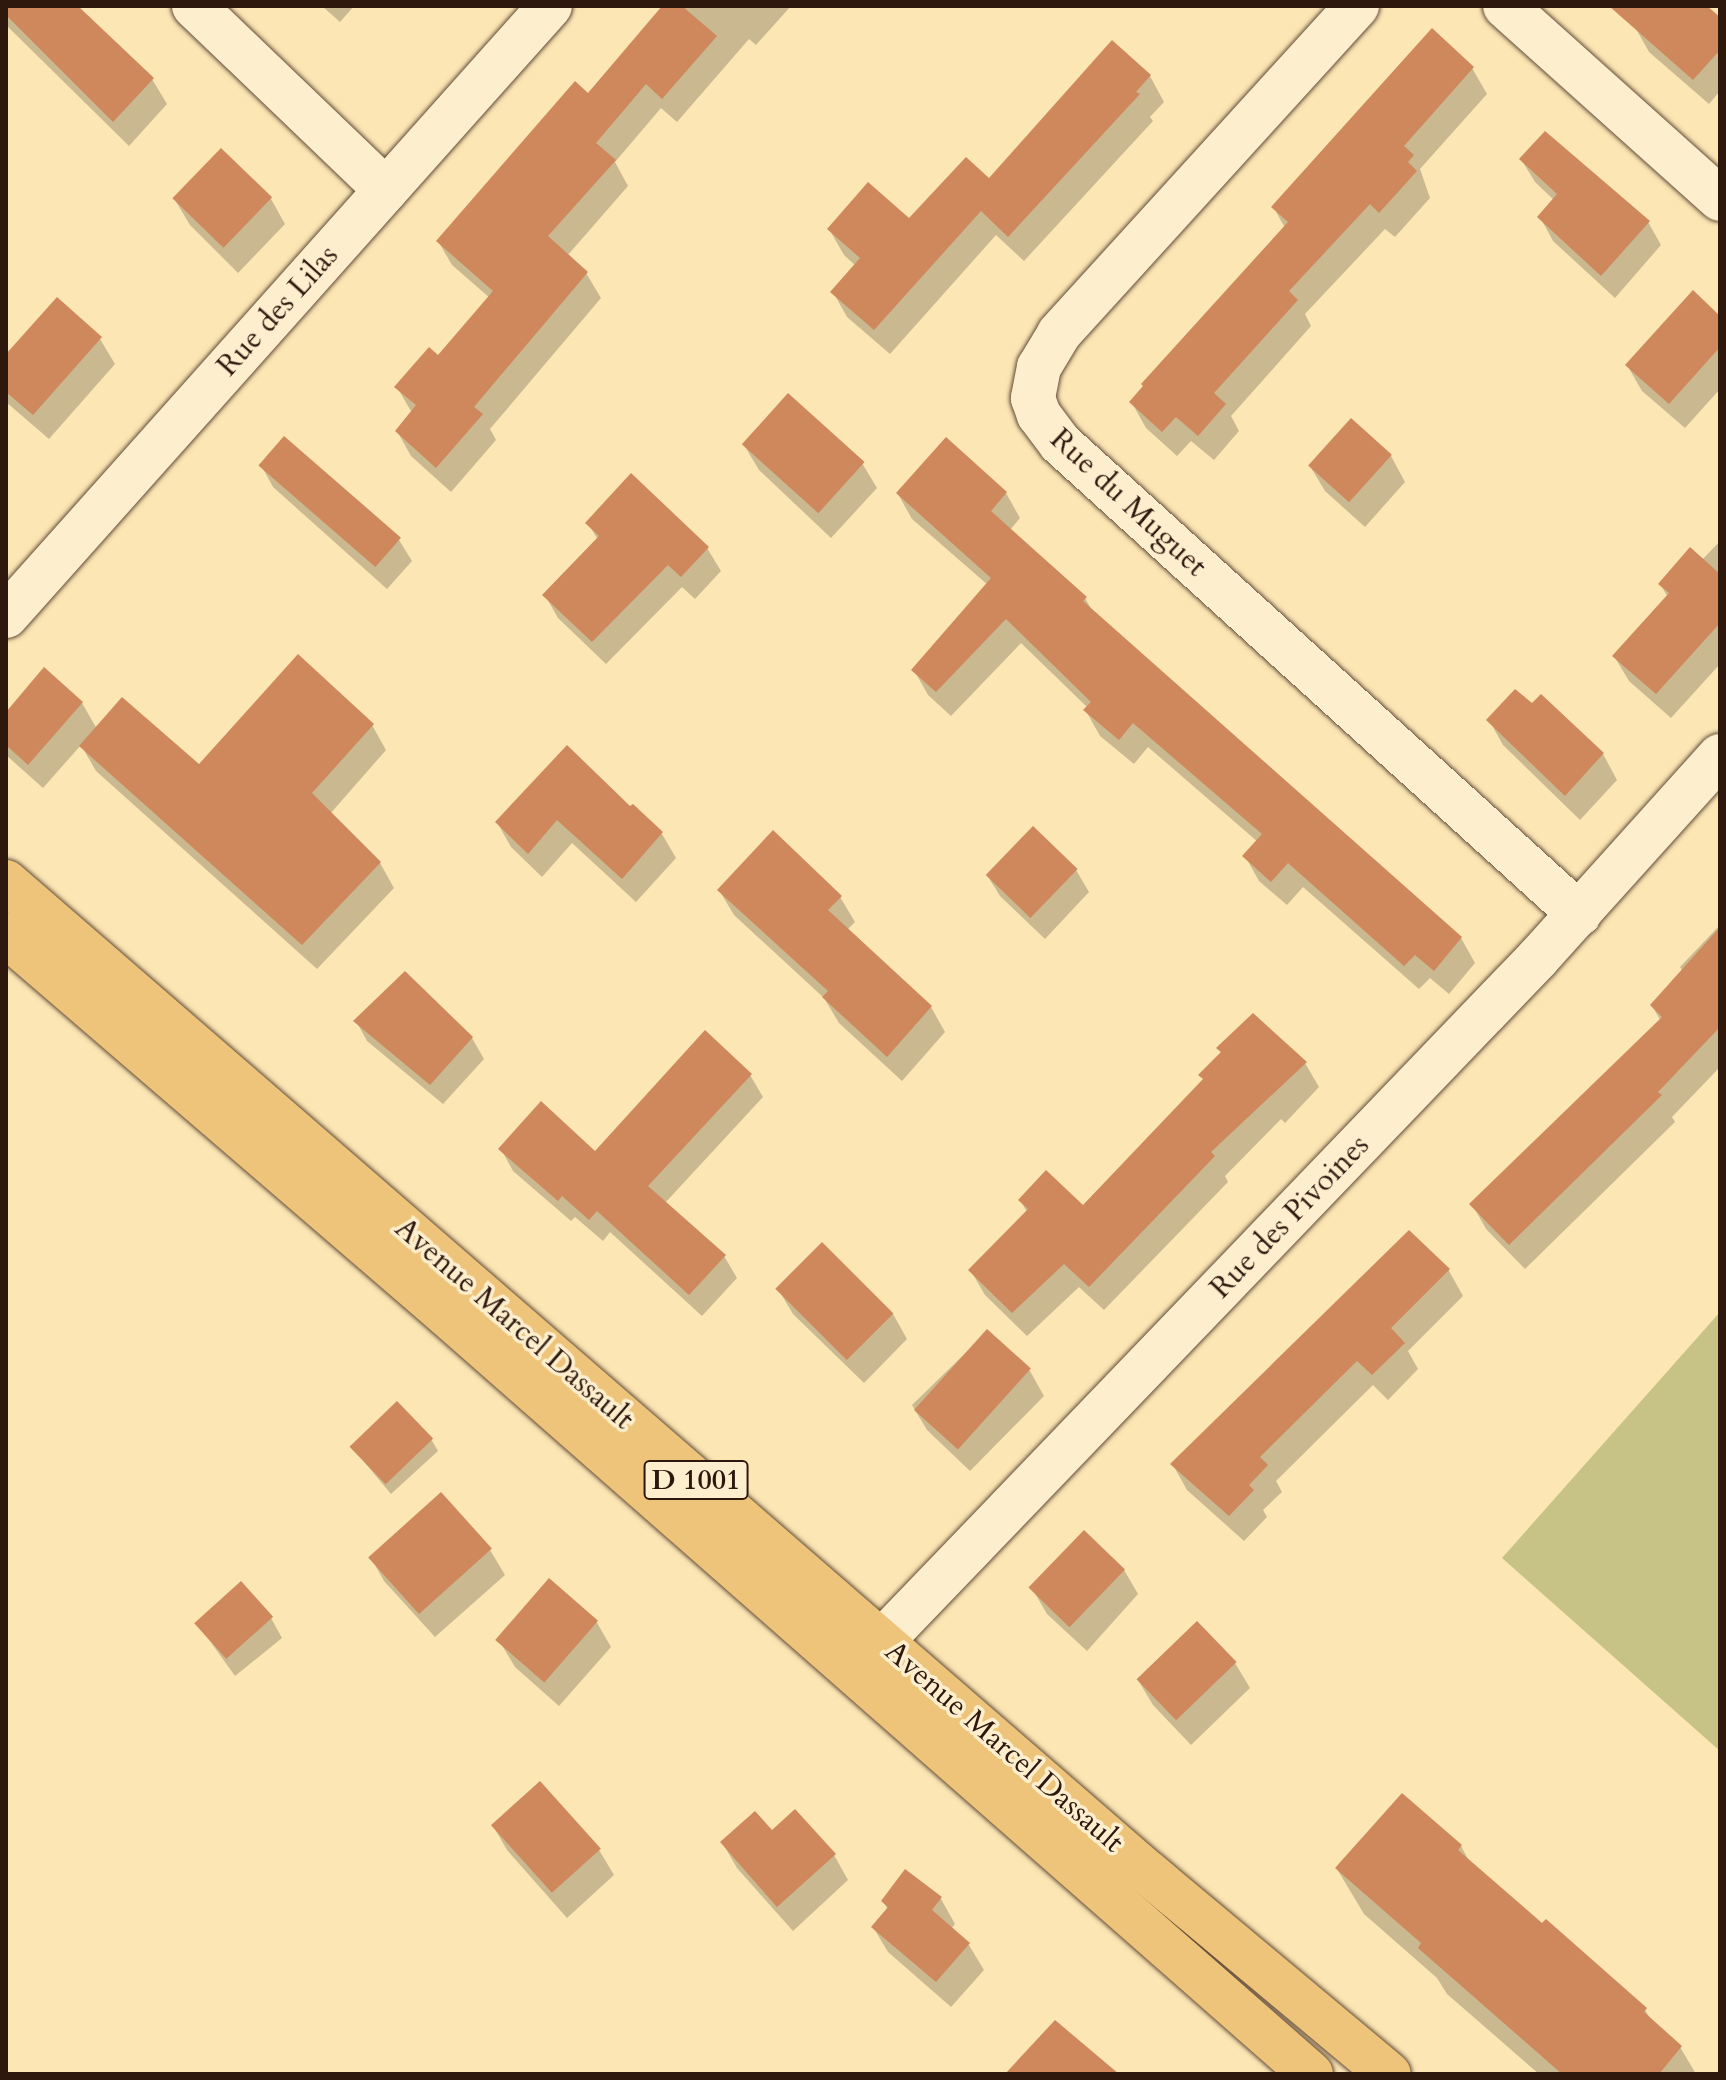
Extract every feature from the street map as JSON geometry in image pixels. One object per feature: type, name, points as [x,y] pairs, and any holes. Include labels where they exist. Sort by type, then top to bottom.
[{"type":"main road","name":"Avenue Marcel Dassault","points":[[6,882],[867,1655],[1112,1903],[1311,2074]]},
{"type":"main road","name":"Avenue Marcel Dassault","points":[[6,935],[867,1655],[1147,1872],[1389,2074]]},
{"type":"street","points":[[194,6],[386,190]]},
{"type":"street","name":"Rue des Lilas","points":[[6,616],[550,6]]},
{"type":"street","name":"Rue du Muguet","points":[[1357,6],[1059,334],[1039,367],[1033,398],[1039,415],[1060,443],[1579,914]]},
{"type":"street","points":[[1505,6],[1720,199]]},
{"type":"street","name":"Rue des Pivoines","points":[[867,1655],[1579,914],[1720,756]]},
{"type":"shaded area","points":[[1720,1312],[1720,1751],[1502,1558]]},
{"type":"building","points":[[6,6],[78,6],[154,78],[113,122],[6,15]]},
{"type":"building","points":[[662,6],[682,6],[717,36],[662,99],[646,84],[596,143],[616,160],[548,236],[588,272],[474,407],[483,414],[436,468],[395,431],[416,405],[394,387],[429,347],[438,355],[493,291],[436,241],[575,81],[588,93]]},
{"type":"building","points":[[1609,6],[1707,6],[1720,17],[1720,50],[1693,80]]},
{"type":"building","points":[[1432,28],[1474,67],[1404,146],[1414,155],[1408,162],[1417,171],[1379,213],[1370,204],[1289,291],[1298,300],[1214,393],[1226,404],[1198,436],[1176,417],[1162,432],[1129,402],[1143,386],[1141,384],[1288,222],[1271,207]]},
{"type":"building","points":[[1112,40],[1151,75],[1136,92],[1140,94],[1008,237],[981,211],[874,330],[830,292],[860,258],[827,229],[868,182],[909,218],[966,157],[989,178]]},
{"type":"building","points":[[1545,131],[1650,221],[1601,276],[1537,217],[1557,194],[1519,159]]},
{"type":"building","points":[[221,148],[272,197],[223,248],[172,198]]},
{"type":"building","points":[[1693,290],[1720,316],[1720,347],[1669,404],[1625,365]]},
{"type":"building","points":[[57,297],[102,337],[33,415],[6,392],[6,354]]},
{"type":"building","points":[[788,393],[865,462],[818,513],[742,444]]},
{"type":"building","points":[[1351,418],[1392,455],[1349,502],[1308,466]]},
{"type":"building","points":[[284,436],[401,538],[375,567],[258,465]]},
{"type":"building","points":[[946,437],[1007,492],[991,511],[1087,597],[1083,601],[1462,937],[1434,971],[1415,955],[1404,966],[1288,863],[1271,882],[1242,856],[1262,834],[1133,723],[1119,740],[1083,710],[1091,702],[1006,619],[936,692],[911,670],[991,578],[896,493]]},
{"type":"building","points":[[631,473],[709,547],[681,577],[668,565],[592,642],[542,595],[599,536],[585,523]]},
{"type":"building","points":[[1690,547],[1720,574],[1720,623],[1656,694],[1612,656],[1669,593],[1658,584]]},
{"type":"building","points":[[298,654],[374,724],[312,793],[381,862],[302,945],[79,746],[122,697],[199,764]]},
{"type":"building","points":[[44,667],[83,702],[28,765],[6,745],[6,712]]},
{"type":"building","points":[[1515,689],[1532,703],[1541,694],[1604,753],[1565,796],[1486,720]]},
{"type":"building","points":[[567,745],[630,806],[633,804],[663,832],[622,879],[557,820],[528,854],[495,822]]},
{"type":"building","points":[[1033,826],[1078,869],[1030,918],[986,875]]},
{"type":"building","points":[[773,830],[842,896],[828,910],[932,1006],[887,1057],[822,997],[828,991],[717,890]]},
{"type":"building","points":[[1720,927],[1720,1027],[1658,1092],[1662,1095],[1509,1245],[1469,1204],[1662,1017],[1650,1005]]},
{"type":"building","points":[[405,971],[473,1037],[430,1085],[353,1021]]},
{"type":"building","points":[[1253,1013],[1307,1062],[1211,1152],[1215,1156],[1089,1287],[1064,1264],[1012,1313],[968,1270],[1028,1209],[1018,1200],[1046,1170],[1083,1205],[1203,1079],[1198,1075],[1221,1052],[1216,1048]]},
{"type":"building","points":[[705,1030],[752,1074],[648,1186],[726,1255],[689,1295],[597,1211],[589,1220],[562,1196],[558,1201],[498,1149],[541,1101],[595,1151]]},
{"type":"building","points":[[1409,1230],[1450,1269],[1391,1328],[1405,1343],[1372,1375],[1357,1361],[1260,1457],[1268,1465],[1249,1485],[1254,1490],[1229,1516],[1170,1464]]},
{"type":"building","points":[[822,1242],[893,1313],[847,1360],[775,1289]]},
{"type":"building","points":[[987,1329],[1031,1368],[958,1449],[914,1410]]},
{"type":"building","points":[[397,1401],[433,1438],[386,1484],[350,1447]]},
{"type":"building","points":[[441,1492],[492,1548],[419,1614],[368,1558]]},
{"type":"building","points":[[1084,1530],[1125,1570],[1069,1627],[1028,1588]]},
{"type":"building","points":[[549,1578],[598,1621],[544,1683],[495,1640]]},
{"type":"building","points":[[241,1581],[273,1617],[226,1659],[194,1623]]},
{"type":"building","points":[[1197,1621],[1237,1662],[1176,1720],[1137,1679]]},
{"type":"building","points":[[540,1781],[601,1849],[552,1893],[491,1825]]},
{"type":"building","points":[[1402,1793],[1462,1845],[1458,1850],[1542,1923],[1546,1919],[1647,2008],[1644,2012],[1682,2046],[1659,2074],[1562,2074],[1418,1948],[1421,1943],[1335,1868]]},
{"type":"building","points":[[795,1809],[836,1854],[777,1907],[720,1842],[755,1811],[772,1830]]},
{"type":"building","points":[[905,1869],[942,1897],[932,1910],[970,1943],[936,1982],[871,1927],[888,1907],[881,1901]]},
{"type":"building","points":[[1055,2020],[1119,2074],[1005,2074]]}]
